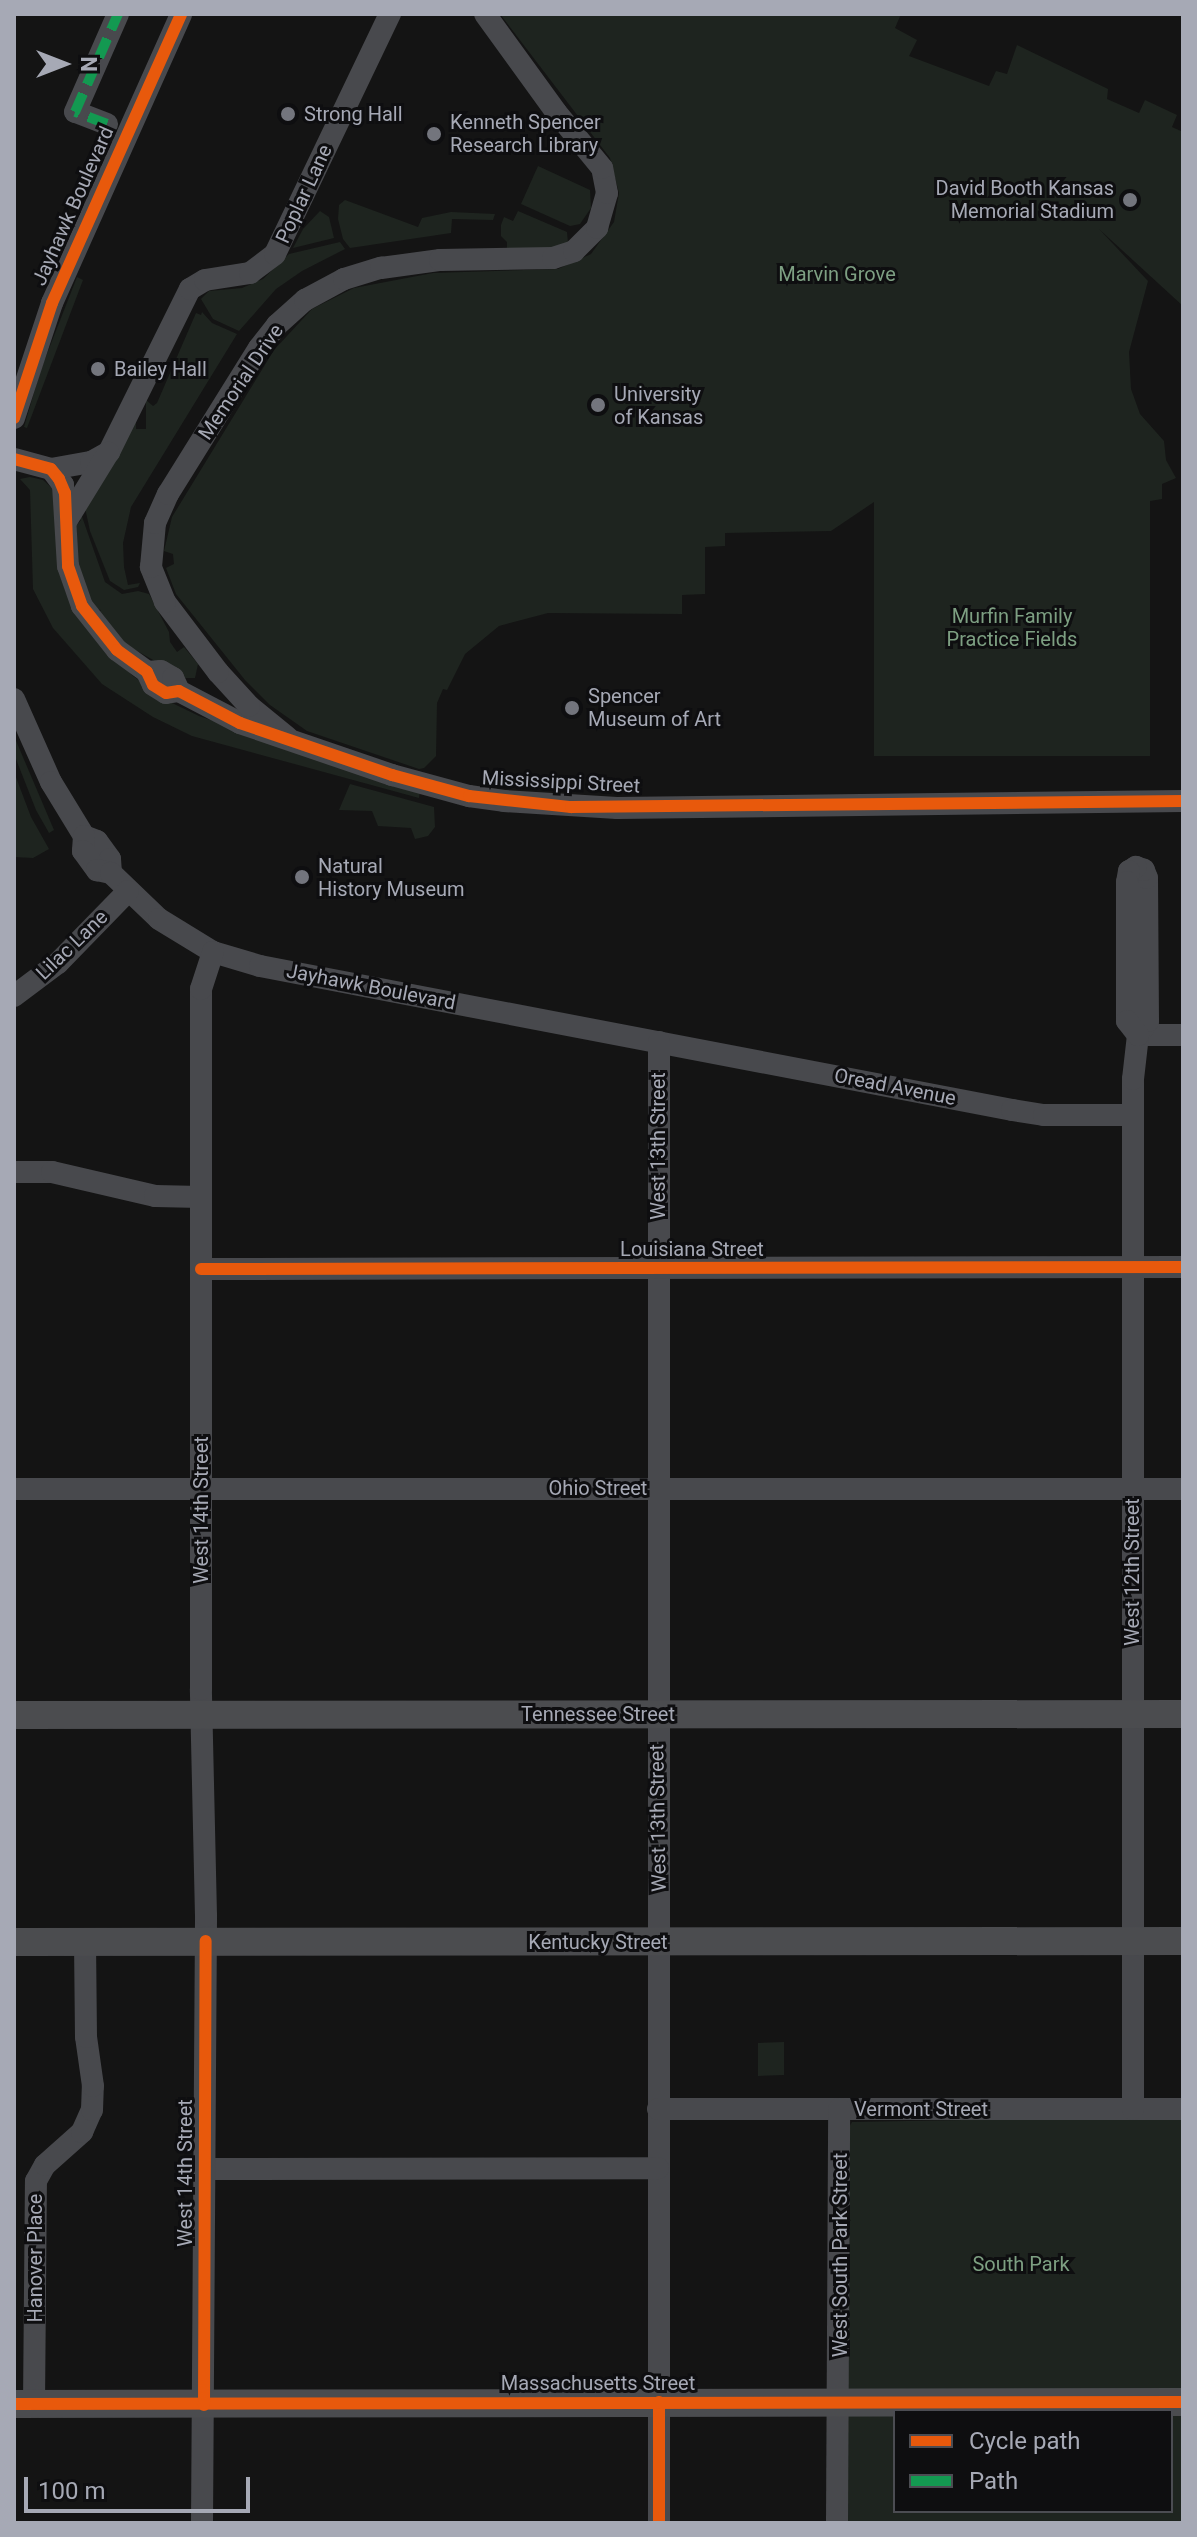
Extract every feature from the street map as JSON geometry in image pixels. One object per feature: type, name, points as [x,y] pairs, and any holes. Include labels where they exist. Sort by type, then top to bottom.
[{"type":"main road","name":"Tennessee Street","points":[[14,1715],[1183,1714]]},
{"type":"main road","name":"Kentucky Street","points":[[14,1942],[1183,1941]]},
{"type":"main road","name":"Massachusetts Street","points":[[24,2404],[1183,2402]]},
{"type":"street","name":"Jayhawk Boulevard","points":[[14,418],[52,303],[181,14]]},
{"type":"street","name":"Poplar Lane","points":[[67,520],[128,419],[185,295],[205,280],[250,273],[263,265],[279,247],[390,14]]},
{"type":"street","name":"Memorial Drive","points":[[287,737],[249,706],[197,649],[160,593],[151,567],[151,541],[168,494],[277,325],[315,294],[363,272],[440,260],[544,259],[563,255],[591,237],[603,217],[607,182],[596,157],[556,112],[485,14]]},
{"type":"street","points":[[107,34],[75,112],[107,124]]},
{"type":"street","points":[[14,459],[51,469],[91,462],[109,452]]},
{"type":"street","name":"Mississippi Street","points":[[51,469],[65,493],[68,566],[82,606],[117,650],[147,672],[153,685],[166,693],[187,696],[240,723],[377,771],[469,796],[533,804],[617,808],[1183,801]]},
{"type":"street","points":[[187,696],[218,672]]},
{"type":"street","name":"Jayhawk Boulevard","points":[[14,699],[38,759],[84,836],[97,841],[110,859],[111,873],[159,919],[213,952],[260,966],[659,1042]]},
{"type":"street","name":"West 12th Street","points":[[1133,2109],[1133,1115],[1138,1035],[1148,1021],[1147,878],[1144,870],[1136,867],[1129,871],[1127,882],[1127,1021],[1138,1035]]},
{"type":"street","name":"Lilac Lane","points":[[14,996],[58,963],[128,891]]},
{"type":"street","name":"West 14th Street","points":[[202,2523],[206,1941],[201,1489],[201,989],[213,952]]},
{"type":"street","points":[[1138,1035],[1183,1035]]},
{"type":"street","name":"Oread Avenue","points":[[659,1042],[1044,1115],[1133,1115]]},
{"type":"street","name":"West 13th Street","points":[[659,1042],[659,2523]]},
{"type":"street","points":[[14,1172],[52,1172],[155,1196],[201,1197]]},
{"type":"street","name":"Louisiana Street","points":[[201,1269],[1183,1267]]},
{"type":"street","name":"Ohio Street","points":[[14,1489],[1183,1489]]},
{"type":"street","name":"Hanover Place","points":[[24,2404],[36,2181],[45,2165],[82,2132],[92,2110],[93,2086],[86,2037],[85,1942]]},
{"type":"street","name":"Vermont Street","points":[[658,2109],[1183,2109]]},
{"type":"street","name":"West South Park Street","points":[[837,2523],[839,2109]]},
{"type":"street","points":[[205,2169],[658,2168]]},
{"type":"green space","name":"Marvin Grove","points":[[500,14],[901,14],[895,28],[917,40],[909,56],[989,86],[996,71],[1007,74],[1017,45],[1108,89],[1107,99],[1139,113],[1145,100],[1177,115],[1172,127],[1183,132],[1183,306],[1099,229],[1148,281],[1129,352],[1131,389],[1140,414],[1164,441],[1166,460],[1176,478],[1162,484],[1162,499],[1150,501],[1150,756],[874,756],[874,502],[831,531],[725,533],[725,546],[705,547],[705,594],[682,595],[682,614],[548,613],[499,626],[465,654],[447,690],[443,689],[437,703],[436,756],[424,768],[419,769],[307,731],[270,705],[245,680],[176,594],[166,568],[174,564],[173,554],[164,551],[172,517],[274,350],[312,309],[354,288],[433,273],[558,269],[591,254],[614,222],[619,193],[610,158]]},
{"type":"green space","points":[[538,166],[590,190],[591,208],[580,224],[570,226],[521,204]]},
{"type":"green space","points":[[345,200],[418,227],[422,218],[451,212],[495,214],[493,220],[452,219],[451,233],[350,248],[343,239],[338,219],[339,205]]},
{"type":"green space","points":[[320,211],[329,217],[334,238],[293,248],[303,229]]},
{"type":"green space","points":[[518,211],[567,232],[568,243],[550,249],[507,248],[507,242],[501,236],[501,225],[504,217],[513,221]]},
{"type":"green space","points":[[340,242],[345,249],[302,271],[276,289],[239,331],[213,319],[201,299],[209,291],[242,288],[263,279],[289,254]]},
{"type":"green space","points":[[77,277],[83,280],[27,428],[24,427],[41,369]]},
{"type":"green space","points":[[202,312],[212,323],[237,334],[131,507],[123,543],[124,567],[128,585],[140,583],[138,587],[124,590],[110,581],[90,531],[84,503],[136,421],[136,429],[146,429],[146,400],[153,406],[157,403],[196,313],[201,315]]},
{"type":"green space","points":[[30,477],[43,480],[53,489],[59,572],[66,593],[111,654],[133,676],[168,701],[199,716],[420,791],[419,798],[192,736],[153,717],[102,684],[53,628],[33,589],[30,490],[20,479]]},
{"type":"green space","points":[[80,511],[105,582],[122,594],[138,591],[149,594],[177,652],[184,647],[198,664],[195,678],[185,678],[123,643],[98,613],[101,610],[96,609],[78,575],[76,526],[81,520],[78,519]]},
{"type":"green space","points":[[14,736],[54,830],[49,833],[36,810],[14,754]]},
{"type":"green space","points":[[14,772],[31,817],[49,849],[33,858],[14,857]]},
{"type":"green space","points":[[350,784],[434,807],[435,827],[428,836],[415,839],[411,828],[378,826],[372,811],[339,810]]},
{"type":"green space","points":[[784,2042],[784,2075],[758,2076],[758,2043]]},
{"type":"green space","name":"South Park","points":[[1183,2116],[1183,2523],[843,2523],[848,2129],[852,2122]]},
{"type":"marked path","points":[[107,124],[75,112],[118,14]]},
{"type":"cycle path","points":[[14,418],[52,303],[181,14]]},
{"type":"cycle path","points":[[14,459],[51,469],[59,479],[65,493],[68,566],[82,606],[117,650],[147,672],[153,685],[166,693],[179,691],[240,723],[392,775],[469,796],[571,807],[1183,801]]},
{"type":"cycle path","points":[[201,1269],[1183,1267]]},
{"type":"cycle path","points":[[204,2405],[206,1941]]},
{"type":"cycle path","points":[[659,2402],[659,2523]]},
{"type":"cycle path","points":[[14,2404],[1183,2402]]},
{"type":"place","name":"Strong Hall","points":[[288,114]]},
{"type":"place","name":"Kenneth Spencer Research Library","points":[[434,134]]},
{"type":"place","name":"David Booth Kansas Memorial Stadium","points":[[1130,200]]},
{"type":"place","name":"Bailey Hall","points":[[98,369]]},
{"type":"place","name":"University of Kansas","points":[[598,405]]},
{"type":"place","name":"Spencer Museum of Art","points":[[572,708]]},
{"type":"place","name":"Natural History Museum","points":[[302,877]]},
{"type":"park label","name":"Murfin Family Practice Fields","points":[[1012,628]]}]
